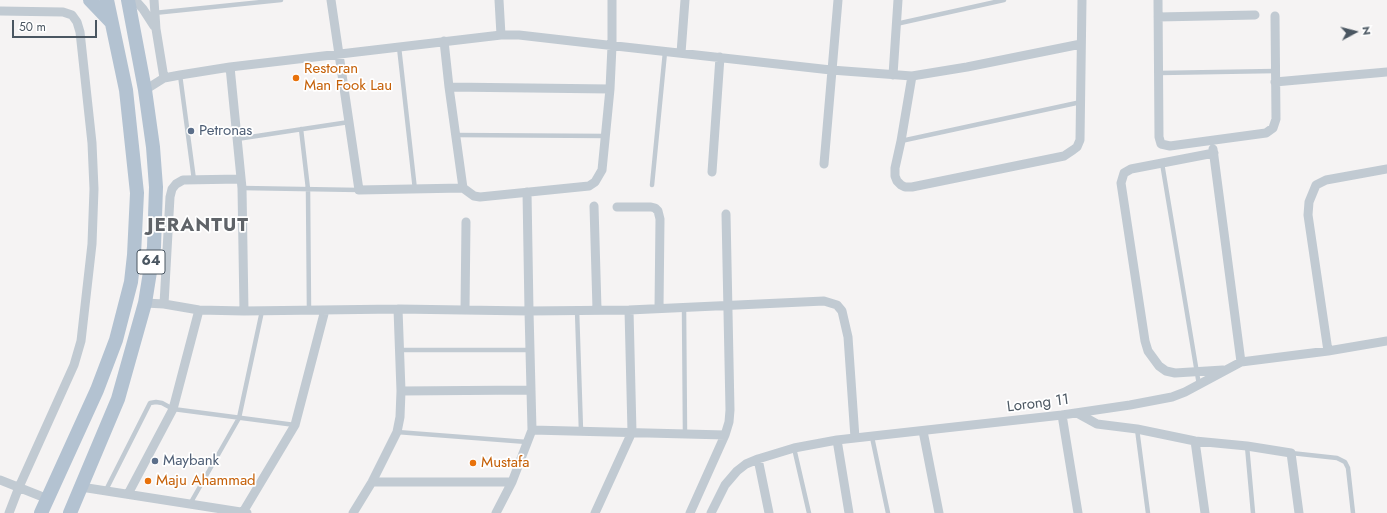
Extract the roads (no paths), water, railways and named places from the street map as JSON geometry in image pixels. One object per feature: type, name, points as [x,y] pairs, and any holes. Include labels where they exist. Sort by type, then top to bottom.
[{"type":"main road","points":[[90,0],[112,24]]},
{"type":"main road","name":"64","points":[[41,513],[97,390],[116,340],[131,282],[137,193],[126,90],[107,0]]},
{"type":"main road","name":"64","points":[[70,513],[118,400],[145,303],[154,247],[156,186],[153,147],[145,90],[128,0]]},
{"type":"street","points":[[135,0],[143,9],[156,29]]},
{"type":"street","points":[[154,0],[156,29],[164,78]]},
{"type":"street","points":[[331,0],[359,190],[463,188],[474,196],[480,197],[589,186],[595,182],[602,170],[606,136],[612,46],[612,0]]},
{"type":"street","points":[[499,0],[500,35]]},
{"type":"street","points":[[681,53],[685,0]]},
{"type":"street","points":[[824,164],[838,0]]},
{"type":"street","points":[[893,75],[898,0]]},
{"type":"street","points":[[912,76],[895,176],[896,180],[905,187],[912,188],[1064,156],[1077,147],[1080,140],[1080,44],[1082,0]]},
{"type":"street","points":[[1158,0],[1159,137],[1161,144],[1170,146],[1266,133],[1273,128],[1276,119],[1275,16]]},
{"type":"street","points":[[0,11],[64,12],[72,15],[77,22],[80,32],[92,143],[94,189],[92,244],[81,341],[74,365],[19,487],[9,513]]},
{"type":"street","points":[[1158,17],[1255,15]]},
{"type":"street","points":[[145,90],[164,78],[180,74],[500,35],[519,35],[831,70],[912,76],[967,67],[1080,44]]},
{"type":"street","points":[[444,41],[463,188]]},
{"type":"street","points":[[712,172],[720,58]]},
{"type":"street","points":[[230,67],[242,184],[244,311]]},
{"type":"street","points":[[1275,82],[1387,72]]},
{"type":"street","points":[[449,87],[610,89]]},
{"type":"street","points":[[1212,140],[1241,362]]},
{"type":"street","points":[[1214,153],[1131,169],[1124,173],[1121,183],[1145,341],[1148,352],[1159,366],[1166,371],[1175,374],[1226,370]]},
{"type":"street","points":[[1328,351],[1308,215],[1309,202],[1316,185],[1326,180],[1387,169]]},
{"type":"street","points":[[164,304],[170,197],[172,190],[176,184],[183,180],[242,184]]},
{"type":"street","points":[[496,513],[512,482],[532,430],[528,192]]},
{"type":"street","points":[[594,206],[597,309]]},
{"type":"street","points":[[617,207],[651,207],[658,211],[660,219],[659,308]]},
{"type":"street","points":[[690,513],[725,435],[729,422],[726,214]]},
{"type":"street","points":[[465,310],[466,222]]},
{"type":"street","points":[[145,303],[164,304],[199,310],[244,311],[398,309],[529,311],[597,309],[629,310],[824,301],[837,305],[842,311],[848,337],[855,438]]},
{"type":"street","points":[[353,513],[372,482],[397,432],[400,417],[401,391],[398,309]]},
{"type":"street","points":[[128,494],[173,409],[199,310]]},
{"type":"street","points":[[81,487],[245,513],[295,425],[325,310]]},
{"type":"street","points":[[595,513],[632,432],[629,310]]},
{"type":"street","name":"Lorong 11","points":[[710,513],[725,485],[737,471],[746,464],[758,458],[794,448],[837,440],[1062,416],[1172,397],[1200,385],[1241,362],[1328,351],[1387,341]]},
{"type":"street","points":[[401,391],[531,390]]},
{"type":"street","points":[[1077,413],[1097,424],[1137,429],[1195,441],[1247,446],[1291,453],[1299,513]]},
{"type":"street","points":[[1062,416],[1078,513]]},
{"type":"street","points":[[532,430],[725,435]]},
{"type":"street","points":[[923,431],[938,513]]},
{"type":"street","points":[[837,440],[849,513]]},
{"type":"street","points":[[1195,441],[1205,513]]},
{"type":"street","points":[[758,458],[769,513]]},
{"type":"street","points":[[0,480],[48,499]]},
{"type":"street","points":[[372,482],[512,482]]},
{"type":"lane","points":[[154,13],[281,0]]},
{"type":"lane","points":[[896,24],[1004,0]]},
{"type":"lane","points":[[399,47],[415,190]]},
{"type":"lane","points":[[652,185],[665,52]]},
{"type":"lane","points":[[1159,73],[1275,71]]},
{"type":"lane","points":[[180,74],[194,180]]},
{"type":"lane","points":[[902,141],[1081,102]]},
{"type":"lane","points":[[237,139],[349,122]]},
{"type":"lane","points":[[301,129],[308,189],[309,310]]},
{"type":"lane","points":[[456,136],[606,136]]},
{"type":"lane","points":[[1162,164],[1200,385]]},
{"type":"lane","points":[[242,184],[308,189],[359,190]]},
{"type":"lane","points":[[684,307],[685,434]]},
{"type":"lane","points":[[577,310],[581,431]]},
{"type":"lane","points":[[190,504],[239,418],[262,311]]},
{"type":"lane","points":[[400,350],[530,350]]},
{"type":"lane","points":[[106,490],[150,403],[162,403],[173,409],[295,425]]},
{"type":"lane","points":[[1137,429],[1148,513]]},
{"type":"lane","points":[[397,432],[528,442]]},
{"type":"lane","points":[[872,437],[888,513]]},
{"type":"lane","points":[[1247,446],[1253,513]]},
{"type":"lane","points":[[794,448],[809,513]]},
{"type":"lane","points":[[1291,453],[1337,458],[1345,462],[1348,468],[1353,513]]},
{"type":"place","name":"Restoran Man Fook Lau","points":[[296,78]]},
{"type":"place","name":"Petronas","points":[[191,131]]},
{"type":"place","name":"Maybank","points":[[155,461]]},
{"type":"place","name":"Mustafa","points":[[473,463]]},
{"type":"place","name":"Maju Ahammad","points":[[148,481]]},
{"type":"district","name":"JERANTUT","points":[[198,226]]}]
